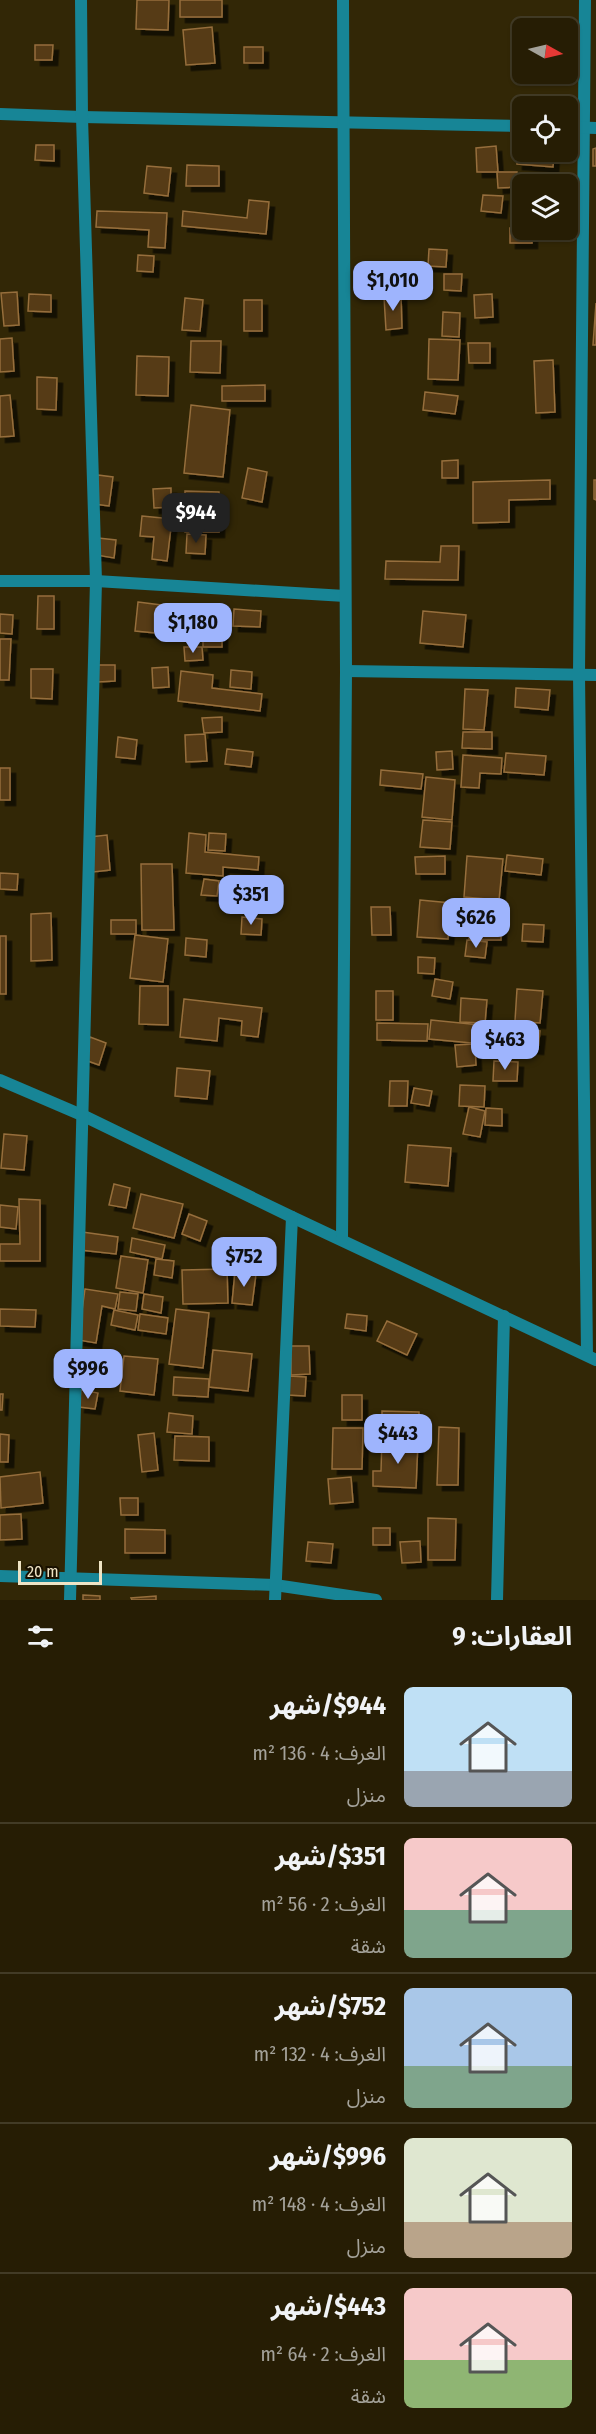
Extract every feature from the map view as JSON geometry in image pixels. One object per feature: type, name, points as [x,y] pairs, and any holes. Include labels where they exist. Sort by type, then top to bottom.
[{"type":"street","points":[[70,1600],[96,581],[82,117],[81,0]]},
{"type":"street","points":[[342,1239],[345,671],[343,0]]},
{"type":"street","points":[[0,1080],[84,1116],[592,1358],[579,674],[590,128],[585,0]]},
{"type":"street","points":[[0,114],[512,126]]},
{"type":"street","points":[[0,581],[96,581],[345,596]]},
{"type":"street","points":[[345,671],[596,675]]},
{"type":"street","points":[[275,1600],[292,1217]]},
{"type":"street","points":[[497,1600],[504,1316]]},
{"type":"street","points":[[0,1576],[275,1585],[376,1600]]},
{"type":"building","points":[[137,0],[169,0],[168,30],[136,29]]},
{"type":"building","points":[[180,0],[222,0],[222,17],[180,17]]},
{"type":"building","points":[[212,27],[215,63],[186,65],[183,30]]},
{"type":"building","points":[[35,45],[53,45],[52,60],[35,60]]},
{"type":"building","points":[[244,47],[263,47],[263,63],[244,63]]},
{"type":"building","points":[[36,145],[54,145],[54,161],[35,160]]},
{"type":"building","points":[[496,146],[498,172],[477,172],[476,148]]},
{"type":"building","points":[[596,148],[596,166],[593,166],[593,149]]},
{"type":"building","points":[[517,162],[553,162],[553,167],[517,164]]},
{"type":"building","points":[[187,165],[219,166],[219,186],[186,186]]},
{"type":"building","points":[[147,166],[171,168],[168,196],[144,193]]},
{"type":"building","points":[[497,172],[517,172],[517,174],[512,174],[512,187],[498,188]]},
{"type":"building","points":[[483,195],[503,196],[501,213],[481,211]]},
{"type":"building","points":[[249,200],[269,202],[266,234],[182,226],[183,211],[247,218]]},
{"type":"building","points":[[97,211],[167,213],[165,248],[148,247],[149,230],[96,227]]},
{"type":"building","points":[[510,228],[512,228],[512,240],[532,240],[532,243],[510,243]]},
{"type":"building","points":[[429,249],[447,250],[446,267],[428,266]]},
{"type":"building","points":[[138,255],[154,256],[153,272],[137,271]]},
{"type":"building","points":[[444,274],[462,274],[461,291],[444,290]]},
{"type":"building","points":[[17,292],[19,325],[4,326],[1,293]]},
{"type":"building","points":[[29,294],[51,295],[51,312],[28,311]]},
{"type":"building","points":[[492,294],[493,317],[475,318],[474,295]]},
{"type":"building","points":[[401,295],[402,328],[386,330],[384,297]]},
{"type":"building","points":[[185,298],[203,300],[200,331],[182,330]]},
{"type":"building","points":[[244,300],[262,300],[262,331],[244,331]]},
{"type":"building","points":[[596,303],[596,345],[593,345]]},
{"type":"building","points":[[443,312],[460,313],[459,337],[442,336]]},
{"type":"building","points":[[12,338],[14,371],[0,372],[0,339]]},
{"type":"building","points":[[429,339],[460,340],[458,380],[428,379]]},
{"type":"building","points":[[191,341],[221,341],[220,373],[190,372]]},
{"type":"building","points":[[468,343],[490,343],[490,363],[469,363]]},
{"type":"building","points":[[137,356],[169,357],[168,396],[136,395]]},
{"type":"building","points":[[553,360],[555,412],[536,413],[534,361]]},
{"type":"building","points":[[37,377],[57,378],[56,410],[37,409]]},
{"type":"building","points":[[265,385],[265,401],[222,401],[222,386]]},
{"type":"building","points":[[425,392],[458,396],[455,414],[423,410]]},
{"type":"building","points":[[10,395],[14,436],[0,437],[0,396]]},
{"type":"building","points":[[191,405],[230,410],[223,477],[184,473]]},
{"type":"building","points":[[458,460],[458,478],[442,478],[442,461]]},
{"type":"building","points":[[248,468],[267,472],[262,502],[242,498]]},
{"type":"building","points":[[98,475],[113,477],[109,506],[94,504]]},
{"type":"building","points":[[550,480],[550,499],[509,500],[509,522],[473,523],[473,482]]},
{"type":"building","points":[[594,480],[596,480],[596,500],[594,499]]},
{"type":"building","points":[[171,488],[171,507],[154,508],[153,489]]},
{"type":"building","points":[[185,491],[219,492],[219,532],[185,532]]},
{"type":"building","points":[[142,516],[172,519],[167,561],[152,559],[154,537],[140,536]]},
{"type":"building","points":[[187,534],[206,535],[205,554],[186,553]]},
{"type":"building","points":[[98,538],[116,540],[114,558],[96,555]]},
{"type":"building","points":[[441,546],[459,546],[458,580],[385,579],[386,561],[440,562]]},
{"type":"building","points":[[38,596],[54,596],[54,629],[37,629]]},
{"type":"building","points":[[138,602],[169,606],[166,634],[135,631]]},
{"type":"building","points":[[234,609],[261,611],[260,627],[233,626]]},
{"type":"building","points":[[423,611],[466,615],[463,647],[420,643]]},
{"type":"building","points":[[0,614],[13,615],[12,634],[0,633]]},
{"type":"building","points":[[203,629],[222,629],[222,647],[203,647]]},
{"type":"building","points":[[0,639],[11,639],[9,680],[0,680]]},
{"type":"building","points":[[184,647],[202,647],[203,660],[185,661]]},
{"type":"building","points":[[97,665],[115,665],[115,681],[98,682]]},
{"type":"building","points":[[168,667],[169,687],[153,688],[152,668]]},
{"type":"building","points":[[31,669],[53,669],[52,699],[31,698]]},
{"type":"building","points":[[231,670],[252,672],[251,689],[230,687]]},
{"type":"building","points":[[181,671],[213,675],[212,688],[262,694],[260,711],[178,701]]},
{"type":"building","points":[[516,688],[550,690],[548,710],[515,707]]},
{"type":"building","points":[[465,689],[488,690],[484,730],[463,729]]},
{"type":"building","points":[[222,717],[222,732],[204,733],[202,718]]},
{"type":"building","points":[[463,732],[492,732],[492,749],[462,748]]},
{"type":"building","points":[[205,734],[207,761],[186,762],[185,735]]},
{"type":"building","points":[[118,737],[137,740],[135,759],[116,757]]},
{"type":"building","points":[[227,749],[253,752],[251,767],[225,764]]},
{"type":"building","points":[[452,751],[453,769],[437,770],[436,752]]},
{"type":"building","points":[[506,753],[546,756],[544,775],[504,772]]},
{"type":"building","points":[[463,755],[502,758],[501,774],[480,773],[479,788],[461,787]]},
{"type":"building","points":[[0,768],[10,768],[10,800],[0,800]]},
{"type":"building","points":[[381,770],[423,774],[421,789],[380,785]]},
{"type":"building","points":[[426,777],[455,780],[452,820],[422,817]]},
{"type":"building","points":[[423,820],[452,822],[450,849],[420,847]]},
{"type":"building","points":[[189,833],[206,835],[205,852],[259,857],[258,870],[223,867],[223,876],[186,873]]},
{"type":"building","points":[[209,833],[226,834],[225,851],[208,850]]},
{"type":"building","points":[[107,835],[110,870],[93,872],[90,837]]},
{"type":"building","points":[[507,855],[543,859],[541,875],[505,871]]},
{"type":"building","points":[[445,856],[445,874],[416,874],[415,857]]},
{"type":"building","points":[[467,856],[503,859],[499,900],[464,897]]},
{"type":"building","points":[[141,864],[172,864],[174,930],[142,930]]},
{"type":"building","points":[[0,873],[18,874],[17,890],[0,889]]},
{"type":"building","points":[[204,879],[219,881],[217,896],[201,895]]},
{"type":"building","points":[[420,900],[451,903],[448,939],[417,937]]},
{"type":"building","points":[[501,903],[501,940],[469,940],[469,904]]},
{"type":"building","points":[[371,907],[390,907],[391,935],[372,935]]},
{"type":"building","points":[[51,913],[52,960],[31,961],[31,914]]},
{"type":"building","points":[[242,917],[262,919],[261,935],[241,934]]},
{"type":"building","points":[[111,920],[136,920],[136,934],[111,934]]},
{"type":"building","points":[[523,924],[544,925],[543,942],[522,941]]},
{"type":"building","points":[[135,935],[168,939],[163,982],[130,978]]},
{"type":"building","points":[[0,936],[6,936],[6,994],[0,994]]},
{"type":"building","points":[[186,938],[207,940],[206,957],[185,955]]},
{"type":"building","points":[[467,940],[487,942],[485,958],[465,956]]},
{"type":"building","points":[[418,957],[435,958],[434,974],[418,973]]},
{"type":"building","points":[[435,979],[453,982],[450,999],[432,996]]},
{"type":"building","points":[[140,986],[168,986],[168,1025],[139,1024]]},
{"type":"building","points":[[517,989],[543,991],[540,1023],[515,1021]]},
{"type":"building","points":[[376,991],[393,991],[393,1020],[376,1020]]},
{"type":"building","points":[[461,998],[487,1000],[485,1023],[460,1022]]},
{"type":"building","points":[[184,999],[262,1008],[258,1037],[241,1035],[242,1021],[219,1018],[217,1041],[180,1037]]},
{"type":"building","points":[[431,1020],[540,1031],[538,1049],[429,1039]]},
{"type":"building","points":[[377,1023],[428,1024],[427,1041],[377,1040]]},
{"type":"building","points":[[90,1037],[106,1043],[99,1065],[82,1059]]},
{"type":"building","points":[[475,1044],[476,1065],[457,1067],[455,1045]]},
{"type":"building","points":[[494,1061],[518,1062],[517,1081],[493,1081]]},
{"type":"building","points":[[177,1068],[210,1071],[207,1099],[175,1096]]},
{"type":"building","points":[[390,1081],[408,1081],[407,1106],[389,1106]]},
{"type":"building","points":[[460,1085],[485,1086],[484,1107],[459,1106]]},
{"type":"building","points":[[414,1088],[432,1091],[429,1106],[411,1103]]},
{"type":"building","points":[[469,1107],[485,1111],[480,1137],[463,1134]]},
{"type":"building","points":[[486,1108],[502,1109],[502,1126],[485,1125]]},
{"type":"building","points":[[4,1134],[27,1136],[24,1170],[1,1168]]},
{"type":"building","points":[[408,1145],[451,1148],[448,1186],[405,1182]]},
{"type":"building","points":[[114,1184],[130,1188],[126,1208],[109,1205]]},
{"type":"building","points":[[141,1194],[183,1204],[174,1238],[133,1228]]},
{"type":"building","points":[[19,1199],[40,1200],[40,1261],[0,1261],[0,1244],[20,1244]]},
{"type":"building","points":[[0,1205],[18,1207],[16,1229],[0,1227]]},
{"type":"building","points":[[189,1214],[207,1221],[200,1241],[182,1234]]},
{"type":"building","points":[[82,1232],[118,1237],[116,1254],[80,1250]]},
{"type":"building","points":[[132,1238],[165,1245],[162,1259],[130,1252]]},
{"type":"building","points":[[121,1256],[148,1260],[143,1293],[116,1288]]},
{"type":"building","points":[[156,1259],[174,1261],[172,1278],[154,1275]]},
{"type":"building","points":[[227,1269],[228,1303],[183,1304],[182,1270]]},
{"type":"building","points":[[235,1271],[256,1274],[252,1305],[232,1303]]},
{"type":"building","points":[[85,1289],[118,1294],[115,1309],[102,1306],[96,1343],[78,1340]]},
{"type":"building","points":[[120,1292],[138,1294],[136,1311],[118,1309]]},
{"type":"building","points":[[144,1294],[163,1297],[161,1313],[142,1309]]},
{"type":"building","points":[[0,1309],[36,1310],[35,1327],[0,1326]]},
{"type":"building","points":[[176,1309],[209,1313],[203,1368],[169,1364]]},
{"type":"building","points":[[114,1310],[138,1315],[135,1330],[111,1325]]},
{"type":"building","points":[[140,1314],[168,1318],[166,1334],[138,1330]]},
{"type":"building","points":[[347,1314],[367,1316],[366,1331],[345,1328]]},
{"type":"building","points":[[387,1321],[417,1334],[407,1355],[377,1341]]},
{"type":"building","points":[[291,1346],[309,1346],[310,1374],[291,1375]]},
{"type":"building","points":[[213,1350],[252,1354],[248,1391],[209,1387]]},
{"type":"building","points":[[124,1356],[158,1359],[154,1395],[120,1391]]},
{"type":"building","points":[[289,1376],[306,1377],[305,1396],[288,1395]]},
{"type":"building","points":[[174,1377],[209,1379],[208,1397],[173,1395]]},
{"type":"building","points":[[81,1390],[98,1393],[95,1409],[79,1407]]},
{"type":"building","points":[[0,1394],[3,1394],[2,1410],[0,1410]]},
{"type":"building","points":[[342,1395],[362,1395],[362,1420],[342,1420]]},
{"type":"building","points":[[382,1411],[419,1412],[419,1429],[382,1428]]},
{"type":"building","points":[[169,1413],[193,1416],[192,1434],[167,1432]]},
{"type":"building","points":[[439,1427],[459,1428],[458,1485],[437,1485]]},
{"type":"building","points":[[333,1428],[363,1428],[362,1469],[332,1469]]},
{"type":"building","points":[[154,1433],[158,1470],[142,1472],[138,1435]]},
{"type":"building","points":[[0,1434],[9,1435],[8,1462],[0,1462]]},
{"type":"building","points":[[175,1436],[209,1437],[209,1461],[174,1460]]},
{"type":"building","points":[[382,1439],[418,1441],[416,1488],[373,1486],[373,1471],[381,1471]]},
{"type":"building","points":[[40,1472],[43,1503],[1,1508],[0,1477]]},
{"type":"building","points":[[351,1477],[353,1502],[330,1504],[328,1479]]},
{"type":"building","points":[[120,1498],[138,1498],[138,1515],[121,1515]]},
{"type":"building","points":[[21,1514],[22,1539],[0,1540],[0,1515]]},
{"type":"building","points":[[428,1518],[456,1519],[455,1560],[428,1560]]},
{"type":"building","points":[[373,1528],[390,1528],[390,1545],[373,1545]]},
{"type":"building","points":[[125,1529],[165,1530],[165,1553],[125,1553]]},
{"type":"building","points":[[420,1541],[421,1562],[402,1563],[400,1542]]},
{"type":"building","points":[[308,1542],[333,1544],[331,1563],[306,1561]]},
{"type":"building","points":[[83,1595],[100,1596],[100,1600],[83,1600]]},
{"type":"building","points":[[156,1596],[156,1600],[132,1600],[131,1598]]}]
